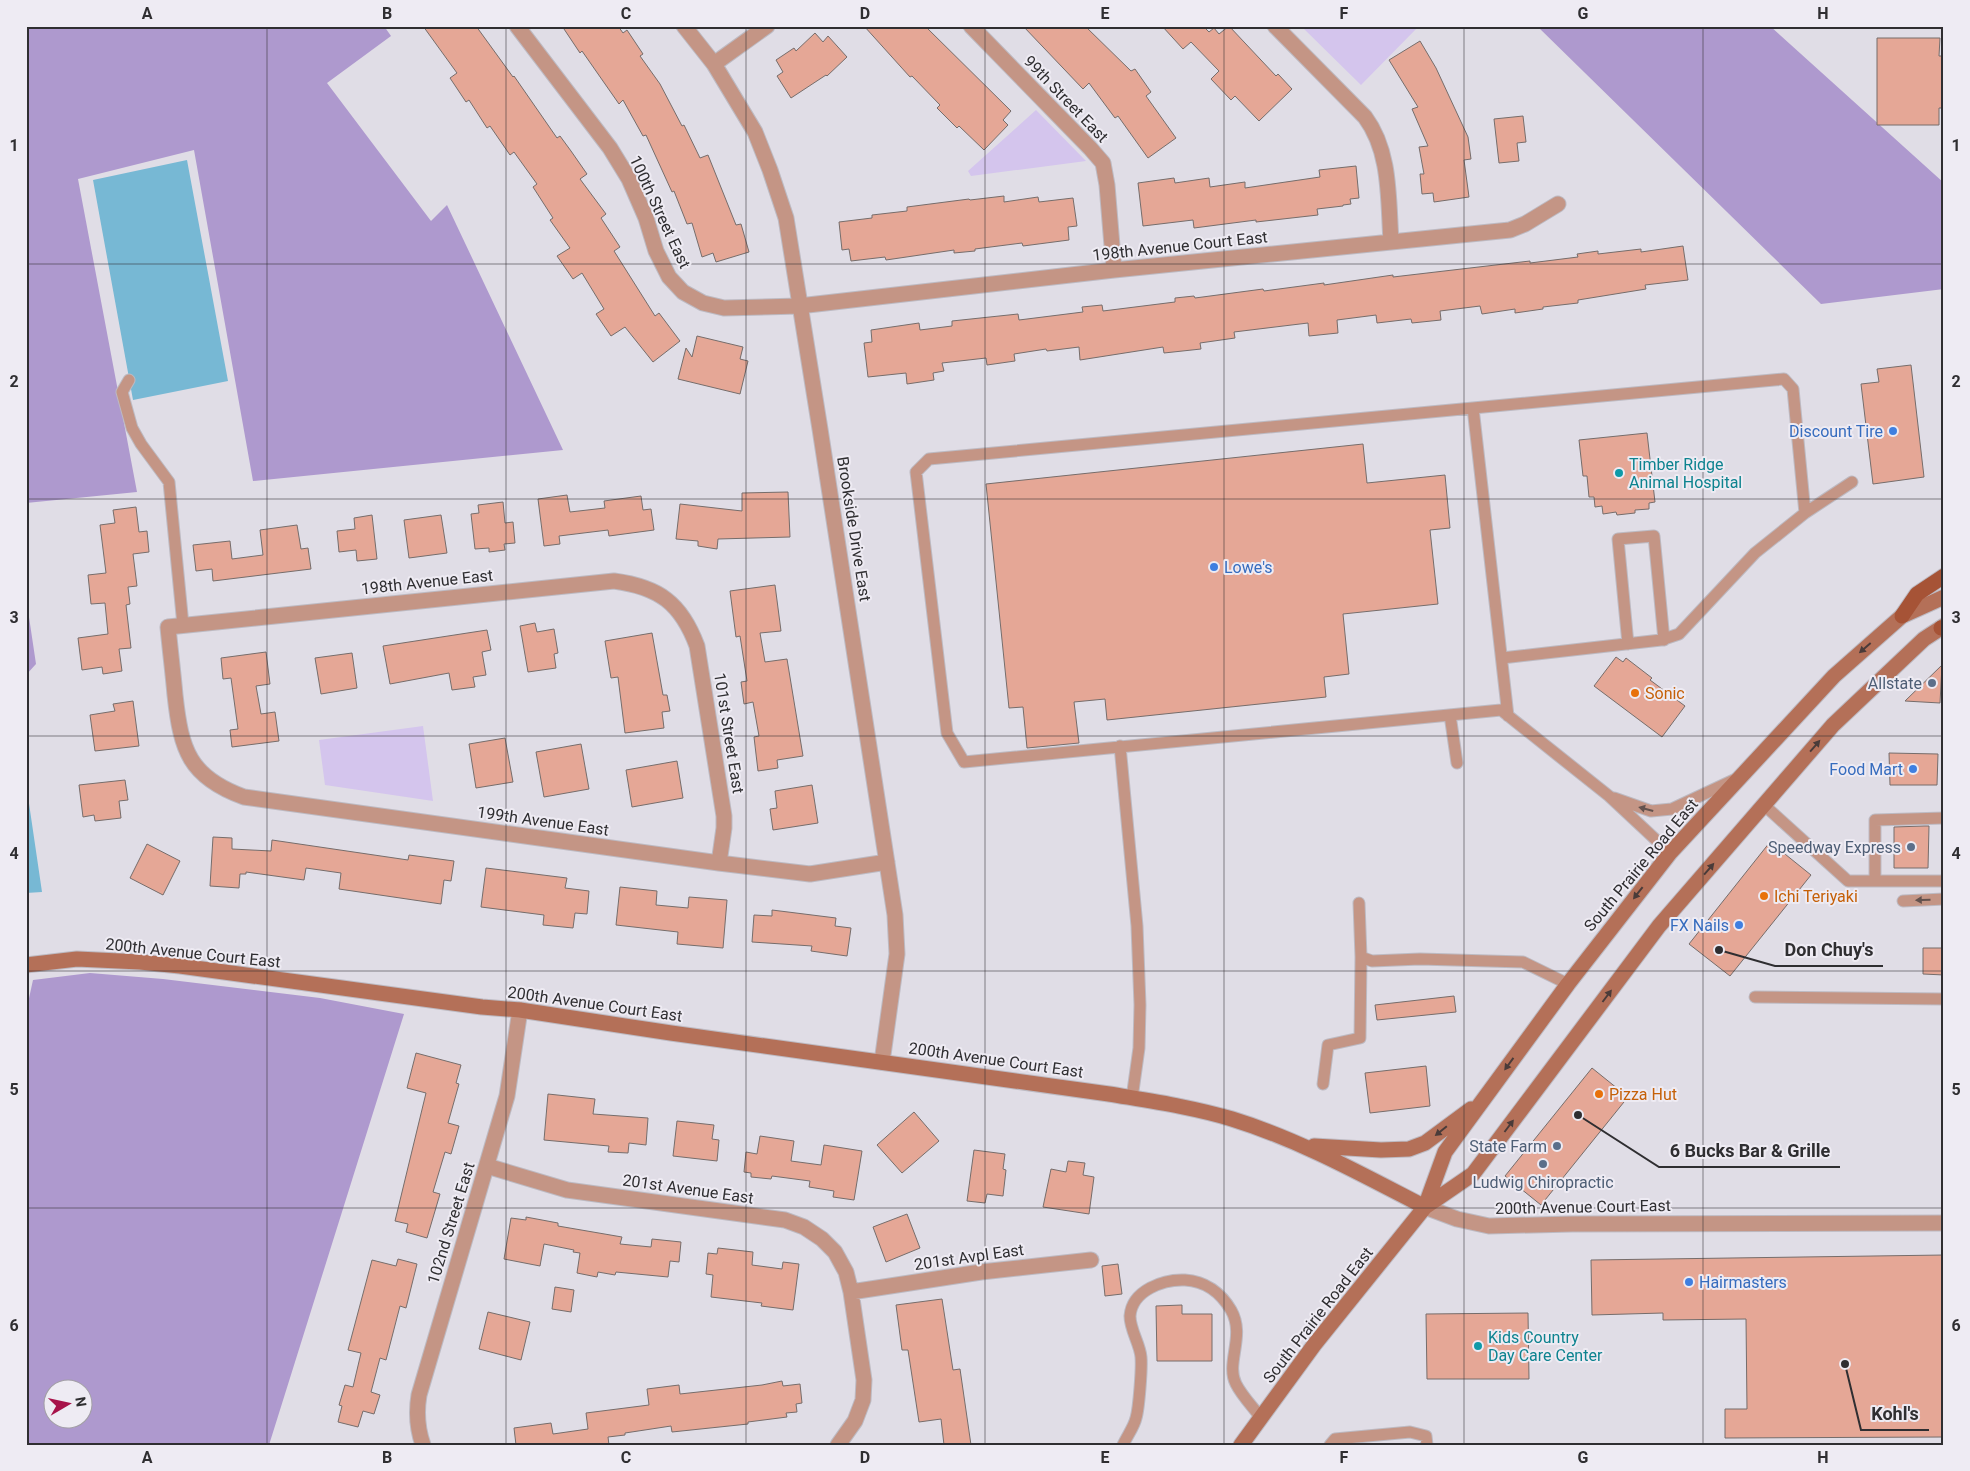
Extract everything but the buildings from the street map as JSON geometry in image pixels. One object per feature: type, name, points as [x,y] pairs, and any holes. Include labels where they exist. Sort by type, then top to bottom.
[{"type":"main road","points":[[1902,616],[1917,594],[1944,576]]},
{"type":"main road","name":"South Prairie Road East","points":[[1425,1208],[1445,1152],[1568,984],[1670,853],[1834,676],[1902,616],[1944,597]]},
{"type":"main road","name":"South Prairie Road East","points":[[1241,1445],[1314,1345],[1425,1208],[1473,1174],[1659,926],[1833,726],[1924,639],[1943,627]]},
{"type":"main road","name":"200th Avenue Court East","points":[[26,965],[77,959],[140,962],[482,1007],[520,1010],[1132,1098],[1232,1119],[1329,1157],[1425,1208]]},
{"type":"main road","points":[[1299,1146],[1381,1150],[1409,1149],[1425,1144],[1445,1127],[1480,1103]]},
{"type":"street","name":"100th Street East","points":[[517,26],[610,148],[629,179],[646,218],[656,251],[669,277],[683,292],[702,303],[724,308],[799,306]]},
{"type":"street","name":"Brookside Drive East","points":[[684,26],[714,64],[755,132],[786,218],[896,922],[897,954],[882,1062]]},
{"type":"street","points":[[714,64],[767,26]]},
{"type":"street","name":"99th Street East","points":[[971,26],[1103,163],[1107,185],[1114,270]]},
{"type":"street","points":[[1275,26],[1365,117],[1375,130],[1384,161],[1391,241]]},
{"type":"street","name":"198th Avenue Court East","points":[[799,306],[1114,270],[1510,230],[1525,224],[1558,204]]},
{"type":"street","name":"198th Avenue East","points":[[168,626],[614,581],[636,584],[657,592],[681,613]]},
{"type":"street","name":"101st Street East","points":[[681,613],[691,628],[697,646],[722,806],[724,828],[720,863]]},
{"type":"street","name":"199th Avenue East","points":[[168,626],[178,727],[183,745],[191,760],[202,773],[224,790],[244,797],[810,874],[887,862]]},
{"type":"street","name":"102nd Street East","points":[[423,1445],[418,1430],[417,1410],[419,1394],[507,1096],[520,1010]]},
{"type":"street","name":"201st Avenue East","points":[[487,1166],[567,1190],[785,1220],[804,1227],[822,1239],[835,1252],[846,1272],[851,1292]]},
{"type":"street","name":"200th Avenue Court East","points":[[1425,1208],[1457,1219],[1489,1226],[1944,1223]]},
{"type":"street","name":"201st Avpl East","points":[[851,1292],[981,1272],[1091,1260]]},
{"type":"street","points":[[842,1440],[855,1421],[863,1400],[864,1380],[851,1292]]},
{"type":"lane","points":[[1670,853],[1609,796],[1501,710],[964,762],[947,733],[916,472],[928,459],[1784,379],[1793,389],[1805,513]]},
{"type":"lane","points":[[129,380],[122,392],[132,428],[141,444],[169,482],[183,625]]},
{"type":"lane","points":[[1473,408],[1508,716]]},
{"type":"lane","points":[[1502,658],[1664,640],[1680,634],[1755,553],[1805,513],[1852,482]]},
{"type":"lane","points":[[1628,644],[1618,539],[1654,536],[1664,640]]},
{"type":"lane","points":[[1450,715],[1457,763]]},
{"type":"lane","points":[[1120,746],[1137,926],[1140,1005],[1139,1048],[1132,1098]]},
{"type":"lane","points":[[1609,796],[1651,811],[1672,809],[1740,777]]},
{"type":"lane","points":[[1764,805],[1848,881],[1944,881]]},
{"type":"lane","points":[[1875,881],[1875,820],[1944,818]]},
{"type":"lane","points":[[1903,900],[1944,899]]},
{"type":"lane","points":[[1323,1084],[1328,1045],[1360,1038],[1361,957],[1359,903]]},
{"type":"lane","points":[[1361,957],[1372,961],[1403,959],[1523,962],[1568,984]]},
{"type":"lane","points":[[1755,997],[1944,999]]},
{"type":"lane","points":[[1122,1445],[1136,1418],[1141,1356],[1130,1316],[1136,1302],[1144,1293],[1157,1284],[1173,1280],[1197,1281],[1211,1288],[1230,1309],[1238,1326],[1233,1372],[1235,1384],[1261,1418]]},
{"type":"lane","points":[[1330,1445],[1335,1439],[1410,1432],[1426,1436],[1426,1445]]},
{"type":"shaded area","points":[[26,26],[384,26],[391,36],[327,83],[431,221],[447,205],[563,450],[253,481],[194,150],[78,179],[137,492],[26,503]]},
{"type":"shaded area","points":[[1301,26],[1419,26],[1361,85]]},
{"type":"shaded area","points":[[1537,26],[1770,26],[1944,183],[1944,289],[1821,304]]},
{"type":"shaded area","points":[[1036,110],[1086,161],[971,176],[968,171]]},
{"type":"shaded area","points":[[26,597],[36,664],[26,675]]},
{"type":"shaded area","points":[[423,726],[433,801],[325,785],[319,740]]},
{"type":"shaded area","points":[[90,973],[163,979],[320,998],[404,1014],[269,1445],[26,1445],[26,1012],[33,980]]},
{"type":"water","points":[[187,160],[228,381],[133,400],[93,180]]},
{"type":"water","points":[[26,783],[42,892],[26,893]]},
{"type":"place","name":"Discount Tire","points":[[1893,431]]},
{"type":"place","name":"Timber Ridge Animal Hospital","points":[[1619,473]]},
{"type":"place","name":"Lowe's","points":[[1214,567]]},
{"type":"place","name":"Allstate","points":[[1932,683]]},
{"type":"place","name":"Sonic","points":[[1635,693]]},
{"type":"place","name":"Food Mart","points":[[1913,769]]},
{"type":"place","name":"Speedway Express","points":[[1911,847]]},
{"type":"place","name":"Ichi Teriyaki","points":[[1764,896]]},
{"type":"place","name":"FX Nails","points":[[1739,925]]},
{"type":"place","name":"Don Chuy's","points":[[1719,950]]},
{"type":"place","name":"Pizza Hut","points":[[1599,1094]]},
{"type":"place","name":"6 Bucks Bar & Grille","points":[[1578,1115]]},
{"type":"place","name":"State Farm","points":[[1557,1146]]},
{"type":"place","name":"Ludwig Chiropractic","points":[[1543,1164]]},
{"type":"place","name":"Hairmasters","points":[[1689,1282]]},
{"type":"place","name":"Kids Country Day Care Center","points":[[1478,1346]]},
{"type":"place","name":"Kohl's","points":[[1845,1364]]}]
